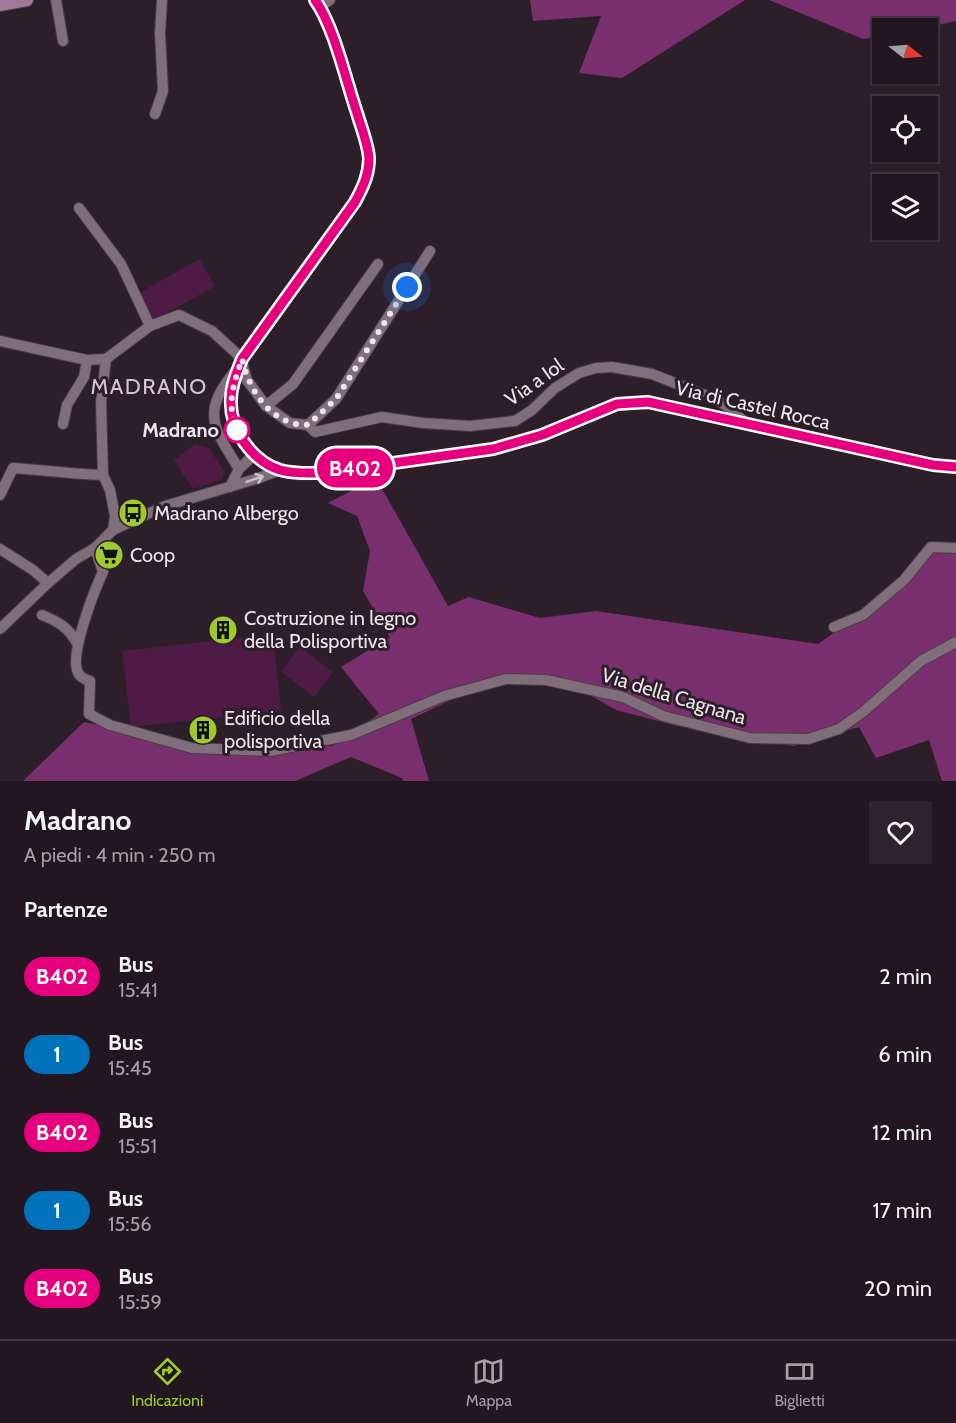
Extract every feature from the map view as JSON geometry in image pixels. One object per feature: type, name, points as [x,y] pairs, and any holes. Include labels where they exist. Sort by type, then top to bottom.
[{"type":"main road","points":[[0,4],[27,0]]},
{"type":"main road","name":"Via di Castel Rocca","points":[[321,2],[369,156],[366,180],[355,202],[240,363],[233,385],[231,410],[239,435],[254,455],[280,470],[300,474],[322,473],[493,449],[542,435],[617,404],[648,402],[933,465],[956,467]]},
{"type":"street","points":[[56,0],[63,41]]},
{"type":"street","points":[[155,114],[163,91],[160,33],[162,0]]},
{"type":"street","points":[[80,208],[121,264],[150,326]]},
{"type":"street","points":[[308,425],[336,399],[430,251]]},
{"type":"street","points":[[266,406],[293,384],[378,264]]},
{"type":"street","points":[[0,341],[87,360],[106,359],[150,326],[179,315],[212,331],[240,363]]},
{"type":"street","points":[[106,359],[101,402],[102,475],[110,490],[115,516],[113,530]]},
{"type":"street","points":[[63,424],[67,405],[84,377],[87,360]]},
{"type":"street","name":"Via a Iol","points":[[240,363],[247,380],[266,406],[290,423],[308,425],[315,432],[382,417],[470,426],[515,421],[532,410],[555,388],[579,373],[596,368],[652,374],[715,399],[747,424]]},
{"type":"street","name":"Via di Castel Rocca","points":[[239,469],[217,432],[214,418],[216,404],[223,386],[240,363]]},
{"type":"street","points":[[230,487],[239,469],[254,455]]},
{"type":"street","points":[[0,495],[13,468],[102,475]]},
{"type":"street","points":[[0,629],[29,605],[48,583],[76,559],[95,548],[113,530],[165,506],[280,470]]},
{"type":"street","points":[[834,627],[863,615],[904,580],[931,547],[956,548]]},
{"type":"street","points":[[77,643],[95,588],[103,572],[95,548]]},
{"type":"street","points":[[0,549],[33,570],[48,583]]},
{"type":"street","points":[[42,615],[70,631],[77,643]]},
{"type":"street","name":"Via della Cagnana","points":[[77,643],[77,669],[82,678],[90,681],[89,714],[110,725],[192,748],[270,751],[351,735],[444,696],[506,679],[546,680],[623,697],[663,716],[750,738],[808,739],[839,729],[863,712],[921,661],[956,642]]},
{"type":"shaded area","points":[[530,0],[745,0],[622,78],[579,73],[601,16],[533,21]]},
{"type":"shaded area","points":[[769,0],[956,0],[956,21],[938,25],[938,18],[872,18],[872,38],[863,39]]},
{"type":"shaded area","points":[[199,259],[215,286],[151,322],[136,295]]},
{"type":"shaded area","points":[[195,444],[209,448],[224,471],[223,479],[193,489],[174,460]]},
{"type":"shaded area","points":[[376,478],[448,606],[469,597],[540,618],[596,611],[818,644],[894,590],[934,546],[956,546],[956,781],[942,781],[929,740],[876,758],[859,727],[793,746],[677,726],[616,710],[562,679],[499,677],[411,719],[429,781],[403,781],[402,778],[351,757],[295,781],[23,781],[84,722],[184,744],[253,743],[295,748],[332,746],[379,714],[341,667],[390,637],[363,591],[370,551],[357,516],[328,503]]},
{"type":"shaded area","points":[[273,634],[281,711],[131,727],[122,651]]},
{"type":"shaded area","points":[[300,647],[333,672],[314,697],[281,672]]},
{"type":"bus line","name":"B402","points":[[315,0],[337,48],[358,117],[369,156],[366,180],[355,202],[242,359],[233,385],[231,410],[239,435],[254,455],[280,470],[300,474],[322,473],[493,449],[542,435],[617,404],[648,402],[933,465],[956,467]]},
{"type":"place","name":"Madrano","points":[[237,430]]},
{"type":"place","name":"Madrano Albergo","points":[[133,513]]},
{"type":"place","name":"Coop","points":[[109,555]]},
{"type":"place","name":"Costruzione in legno della Polisportiva","points":[[223,630]]},
{"type":"place","name":"Edificio della polisportiva","points":[[203,730]]},
{"type":"district","name":"MADRANO","points":[[149,386]]},
{"type":"route","points":[[237,430],[239,435],[234,424],[231,398],[242,359],[247,380],[266,406],[290,423],[308,425],[336,399],[407,287]]}]
